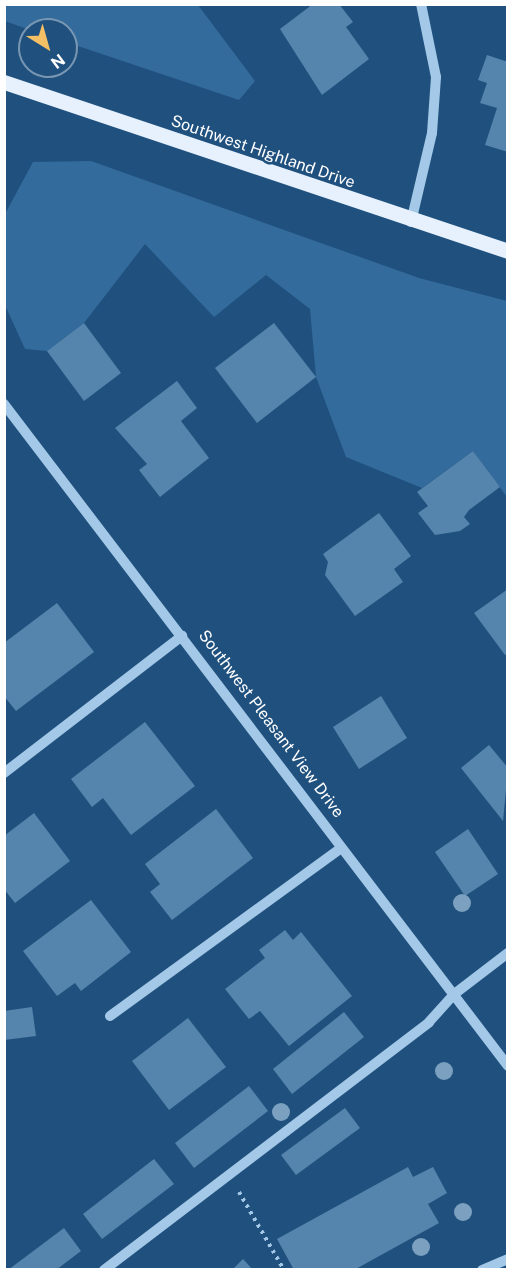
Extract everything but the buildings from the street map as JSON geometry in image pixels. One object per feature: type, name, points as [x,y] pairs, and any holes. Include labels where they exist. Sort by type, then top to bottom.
[{"type":"main road","name":"Southwest Highland Drive","points":[[5,84],[411,222],[507,251]]},
{"type":"street","points":[[411,222],[432,133],[436,77],[422,4]]},
{"type":"street","name":"Southwest Pleasant View Drive","points":[[4,404],[507,1066]]},
{"type":"street","points":[[4,773],[182,636]]},
{"type":"street","points":[[110,1016],[341,848]]},
{"type":"street","points":[[104,1269],[429,1022],[453,995],[507,952]]},
{"type":"street","points":[[482,1269],[507,1259]]},
{"type":"path","points":[[230,1174],[284,1269]]},
{"type":"shaded area","points":[[5,4],[198,5],[255,81],[239,100],[78,46],[78,18],[18,18],[18,26],[5,21]]},
{"type":"shaded area","points":[[91,161],[419,278],[507,301],[507,497],[473,451],[422,488],[346,457],[316,377],[310,309],[266,275],[214,317],[145,244],[84,323],[47,351],[25,349],[5,305],[5,214],[33,162]]}]
